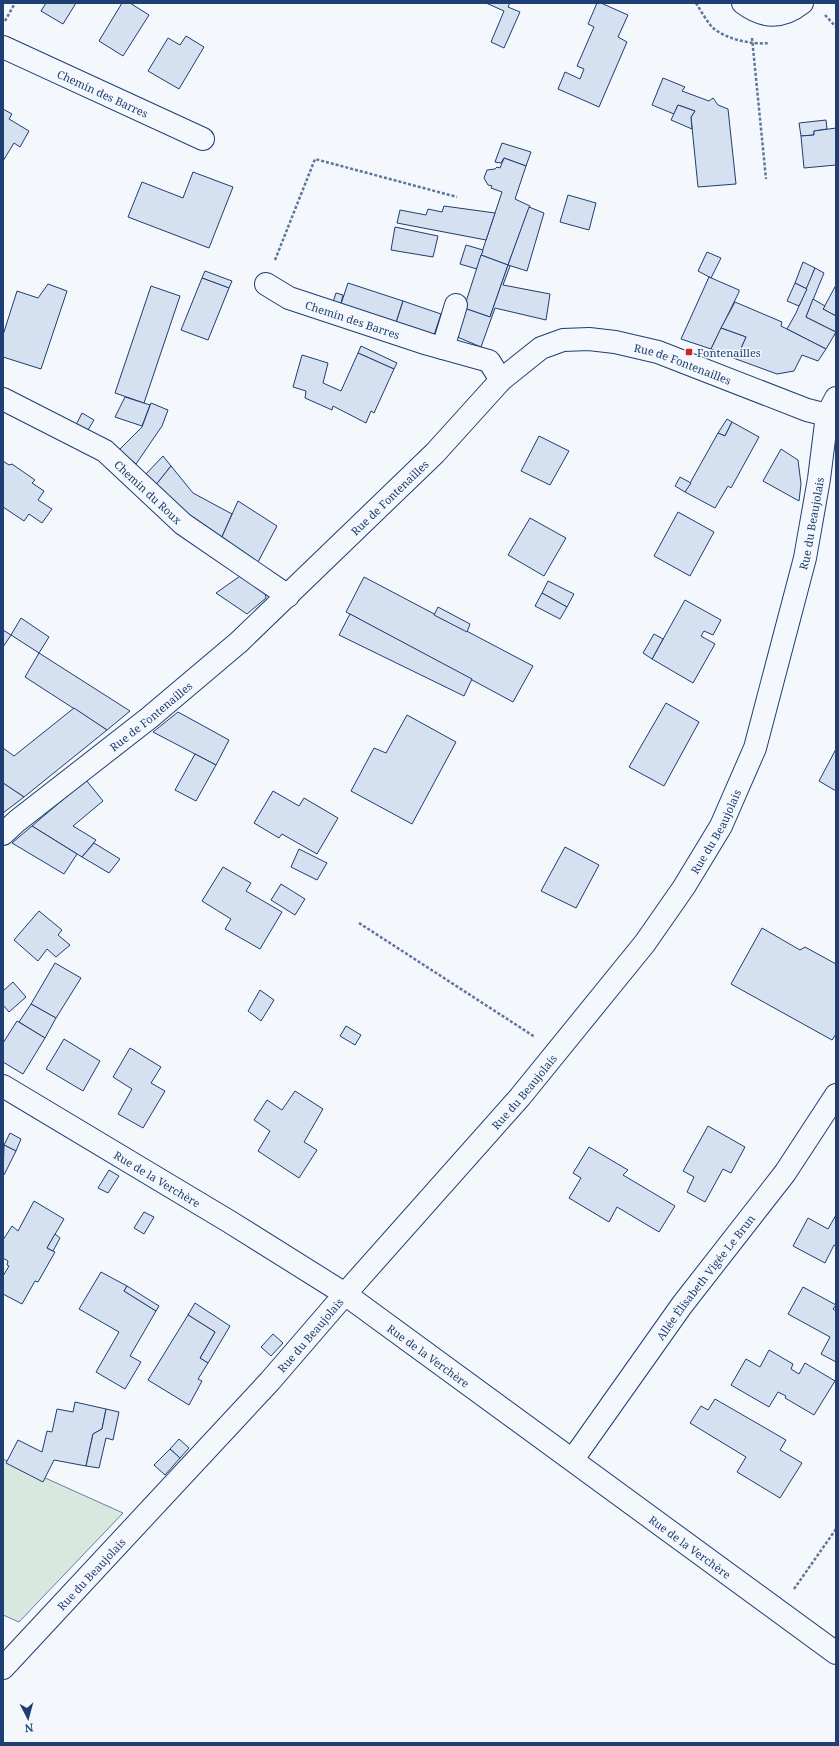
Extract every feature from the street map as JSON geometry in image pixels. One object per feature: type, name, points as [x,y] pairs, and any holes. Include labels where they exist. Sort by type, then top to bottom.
[{"type":"street","points":[[749,7],[778,15],[795,8],[802,3]]},
{"type":"street","name":"Chemin des Barres","points":[[3,47],[203,139]]},
{"type":"street","name":"Chemin des Barres","points":[[266,284],[289,298],[443,348],[489,361],[500,380]]},
{"type":"street","points":[[443,348],[456,305]]},
{"type":"street","name":"Rue de Fontenailles","points":[[3,834],[17,821],[149,718],[239,642],[435,453],[500,380],[541,348],[564,340],[588,339],[615,342],[658,352],[807,410],[831,422]]},
{"type":"street","name":"Chemin du Roux","points":[[3,398],[105,451],[183,524],[288,596]]},
{"type":"street","name":"Rue du Beaujolais","points":[[3,1668],[270,1381],[520,1097],[646,944],[721,826],[755,748],[805,558],[831,422]]},
{"type":"street","name":"Rue de la Verchère","points":[[3,1086],[230,1222],[345,1294],[573,1459],[836,1653]]},
{"type":"street","name":"Allée Élisabeth Vigée Le Brun","points":[[573,1459],[682,1305],[785,1173],[836,1095]]},
{"type":"path","points":[[3,25],[16,3]]},
{"type":"path","points":[[749,7],[751,42],[766,179]]},
{"type":"path","points":[[266,284],[315,159],[457,197]]},
{"type":"path","points":[[359,923],[557,1052]]},
{"type":"path","points":[[779,1611],[836,1529]]},
{"type":"shaded area","points":[[3,1459],[123,1513],[19,1622],[3,1615]]},
{"type":"building","points":[[46,3],[76,3],[63,24],[41,11]]},
{"type":"building","points":[[122,3],[130,3],[149,15],[123,56],[99,41]]},
{"type":"building","points":[[486,3],[510,3],[508,7],[520,12],[504,48],[491,42],[504,11]]},
{"type":"building","points":[[597,3],[601,3],[628,15],[618,37],[627,42],[599,107],[558,89],[565,72],[580,79],[584,69],[577,66],[594,27],[588,24]]},
{"type":"building","points":[[186,36],[204,47],[179,89],[148,71],[168,38],[180,45]]},
{"type":"building","points":[[663,78],[685,87],[682,91],[709,101],[713,98],[718,105],[728,109],[736,184],[698,187],[691,117],[695,111],[678,105],[674,114],[652,105]]},
{"type":"building","points":[[678,105],[695,111],[691,117],[692,129],[671,120]]},
{"type":"building","points":[[3,109],[12,114],[9,119],[29,131],[20,147],[14,143],[3,161]]},
{"type":"building","points":[[826,120],[827,129],[814,131],[814,135],[801,136],[799,123]]},
{"type":"building","points":[[836,128],[836,165],[804,168],[801,136],[814,135],[814,131]]},
{"type":"building","points":[[502,143],[531,152],[526,166],[504,158],[501,163],[495,162]]},
{"type":"building","points":[[504,158],[526,166],[515,199],[530,206],[508,265],[481,255],[502,192],[491,188],[492,186],[488,185],[484,178],[487,170],[495,169],[497,167],[500,168]]},
{"type":"building","points":[[193,172],[233,187],[209,248],[128,217],[142,182],[183,198]]},
{"type":"building","points":[[568,195],[596,203],[589,230],[560,222]]},
{"type":"building","points":[[444,206],[495,213],[486,240],[397,223],[400,210],[426,215],[428,209],[442,212]]},
{"type":"building","points":[[529,207],[544,213],[527,271],[508,265]]},
{"type":"building","points":[[395,227],[438,236],[433,257],[391,250]]},
{"type":"building","points":[[466,245],[483,250],[477,269],[460,264]]},
{"type":"building","points":[[707,252],[721,258],[711,278],[698,271]]},
{"type":"building","points":[[481,255],[508,265],[490,317],[464,308]]},
{"type":"building","points":[[803,262],[815,268],[807,289],[795,283]]},
{"type":"building","points":[[508,265],[510,266],[503,285],[550,294],[546,320],[495,308],[481,347],[455,336],[464,308],[490,317]]},
{"type":"building","points":[[815,268],[824,273],[806,317],[836,332],[826,349],[787,329],[796,313]]},
{"type":"building","points":[[205,271],[232,281],[229,288],[202,278]]},
{"type":"building","points":[[709,277],[739,290],[711,349],[681,339]]},
{"type":"building","points":[[202,278],[229,288],[208,340],[181,330]]},
{"type":"building","points":[[348,283],[403,301],[395,326],[340,307]]},
{"type":"building","points":[[795,283],[807,289],[799,306],[787,301]]},
{"type":"building","points":[[48,284],[67,291],[41,369],[3,357],[3,335],[17,291],[38,298]]},
{"type":"building","points":[[836,285],[836,316],[823,309]]},
{"type":"building","points":[[151,286],[180,296],[144,403],[115,393]]},
{"type":"building","points":[[336,293],[343,295],[340,307],[332,305]]},
{"type":"building","points":[[813,299],[825,306],[823,309],[836,316],[836,332],[806,317]]},
{"type":"building","points":[[403,301],[441,314],[433,338],[395,326]]},
{"type":"building","points":[[735,302],[782,322],[781,326],[826,349],[818,361],[802,355],[794,371],[777,374],[736,359],[746,337],[721,328]]},
{"type":"building","points":[[721,328],[746,337],[736,359],[711,349]]},
{"type":"building","points":[[361,346],[397,363],[394,369],[358,353]]},
{"type":"building","points":[[358,353],[394,369],[374,413],[371,411],[366,423],[333,406],[332,410],[305,398],[306,391],[293,387],[302,355],[328,363],[323,383],[341,391]]},
{"type":"building","points":[[125,397],[150,405],[142,426],[115,417]]},
{"type":"building","points":[[151,403],[168,410],[162,426],[136,464],[119,450],[142,427]]},
{"type":"building","points":[[82,413],[94,420],[88,430],[76,425]]},
{"type":"building","points":[[727,419],[732,422],[725,436],[718,433]]},
{"type":"building","points":[[732,422],[759,437],[731,488],[728,486],[715,508],[685,492],[718,433],[725,436]]},
{"type":"building","points":[[539,436],[569,451],[550,485],[521,471]]},
{"type":"building","points":[[781,449],[798,460],[801,484],[799,501],[763,481]]},
{"type":"building","points":[[163,456],[171,466],[155,486],[146,474]]},
{"type":"building","points":[[3,461],[9,465],[12,464],[35,480],[32,483],[44,491],[38,500],[52,509],[42,523],[29,514],[24,521],[3,507]]},
{"type":"building","points":[[171,466],[193,493],[232,514],[221,539],[181,514],[155,486]]},
{"type":"building","points":[[680,477],[691,483],[685,492],[675,486]]},
{"type":"building","points":[[238,501],[277,526],[258,562],[221,539]]},
{"type":"building","points":[[678,512],[714,532],[690,576],[654,556]]},
{"type":"building","points":[[530,518],[566,538],[544,576],[508,555]]},
{"type":"building","points":[[243,574],[264,588],[266,598],[247,614],[216,593]]},
{"type":"building","points":[[364,577],[533,666],[513,702],[346,612]]},
{"type":"building","points":[[548,581],[574,594],[567,607],[542,593]]},
{"type":"building","points":[[542,593],[567,607],[560,619],[535,606]]},
{"type":"building","points":[[685,600],[721,620],[713,635],[704,631],[701,636],[715,644],[693,683],[652,659]]},
{"type":"building","points":[[438,607],[470,624],[467,632],[434,615]]},
{"type":"building","points":[[350,614],[472,679],[464,696],[339,635]]},
{"type":"building","points":[[21,618],[49,637],[39,653],[11,635]]},
{"type":"building","points":[[3,630],[11,635],[3,647]]},
{"type":"building","points":[[654,634],[663,639],[652,659],[643,653]]},
{"type":"building","points":[[39,653],[130,711],[107,730],[25,677]]},
{"type":"building","points":[[666,703],[699,722],[664,786],[629,767]]},
{"type":"building","points":[[74,708],[107,730],[24,797],[3,783],[3,748],[14,756]]},
{"type":"building","points":[[178,712],[229,740],[216,765],[153,732]]},
{"type":"building","points":[[407,715],[456,742],[412,824],[351,791],[374,748],[386,753]]},
{"type":"building","points":[[836,749],[836,791],[819,781]]},
{"type":"building","points":[[195,754],[216,765],[196,801],[175,790]]},
{"type":"building","points":[[86,780],[103,801],[73,826],[96,840],[82,857],[32,826]]},
{"type":"building","points":[[3,783],[24,797],[3,813]]},
{"type":"building","points":[[273,791],[299,806],[304,798],[338,818],[317,854],[282,834],[279,838],[254,823]]},
{"type":"building","points":[[32,826],[77,854],[64,874],[12,843]]},
{"type":"building","points":[[94,843],[120,859],[109,873],[82,857]]},
{"type":"building","points":[[565,847],[599,865],[576,908],[541,891]]},
{"type":"building","points":[[299,849],[327,863],[317,880],[291,867]]},
{"type":"building","points":[[223,867],[251,883],[246,891],[282,912],[260,949],[225,929],[231,919],[202,901]]},
{"type":"building","points":[[281,884],[305,899],[295,915],[271,900]]},
{"type":"building","points":[[39,911],[62,930],[58,935],[70,945],[56,957],[47,949],[38,961],[14,940]]},
{"type":"building","points":[[762,928],[800,950],[805,947],[836,964],[836,1034],[832,1040],[731,984]]},
{"type":"building","points":[[55,963],[81,978],[56,1018],[31,1004]]},
{"type":"building","points":[[13,982],[26,997],[9,1012],[3,1005],[3,991]]},
{"type":"building","points":[[260,990],[274,1000],[261,1021],[248,1011]]},
{"type":"building","points":[[31,1004],[56,1018],[45,1038],[19,1022]]},
{"type":"building","points":[[17,1021],[45,1038],[23,1074],[3,1062],[3,1043]]},
{"type":"building","points":[[346,1026],[361,1035],[355,1045],[340,1036]]},
{"type":"building","points":[[64,1039],[100,1061],[83,1091],[46,1069]]},
{"type":"building","points":[[130,1048],[161,1067],[151,1083],[165,1091],[143,1128],[118,1114],[132,1089],[113,1077]]},
{"type":"building","points":[[295,1091],[323,1109],[304,1142],[317,1150],[299,1178],[258,1151],[270,1131],[254,1120],[267,1100],[282,1110]]},
{"type":"building","points":[[708,1126],[745,1147],[731,1173],[723,1169],[705,1202],[687,1192],[694,1177],[683,1171]]},
{"type":"building","points":[[10,1133],[21,1139],[16,1151],[4,1145]]},
{"type":"building","points":[[4,1145],[16,1151],[4,1175],[3,1174]]},
{"type":"building","points":[[589,1147],[628,1170],[623,1175],[675,1206],[659,1232],[617,1207],[609,1222],[569,1198],[581,1178],[573,1173]]},
{"type":"building","points":[[109,1170],[119,1176],[108,1193],[98,1188]]},
{"type":"building","points":[[34,1201],[64,1219],[47,1248],[55,1252],[38,1282],[35,1281],[22,1304],[3,1294],[3,1276],[9,1266],[7,1265],[8,1261],[3,1258],[3,1240],[12,1226],[18,1231]]},
{"type":"building","points":[[144,1212],[154,1217],[144,1234],[134,1228]]},
{"type":"building","points":[[836,1215],[836,1246],[834,1245],[825,1263],[793,1246],[808,1218],[828,1229]]},
{"type":"building","points":[[55,1234],[60,1238],[53,1251],[47,1248]]},
{"type":"building","points":[[101,1272],[127,1286],[124,1291],[156,1311],[130,1356],[141,1362],[125,1389],[96,1372],[119,1332],[79,1309]]},
{"type":"building","points":[[127,1286],[159,1306],[156,1311],[124,1291]]},
{"type":"building","points":[[803,1287],[836,1305],[833,1309],[836,1311],[836,1362],[821,1354],[830,1337],[788,1314]]},
{"type":"building","points":[[195,1303],[230,1326],[208,1363],[200,1358],[215,1332],[188,1315]]},
{"type":"building","points":[[188,1315],[215,1332],[200,1358],[208,1363],[198,1379],[202,1381],[189,1405],[148,1380]]},
{"type":"building","points":[[273,1334],[283,1343],[271,1356],[261,1347]]},
{"type":"building","points":[[769,1350],[793,1364],[791,1369],[799,1374],[805,1363],[835,1381],[814,1415],[785,1398],[786,1396],[778,1392],[769,1407],[731,1385],[746,1359],[760,1367]]},
{"type":"building","points":[[715,1399],[786,1440],[780,1450],[802,1463],[780,1498],[737,1472],[746,1457],[690,1423],[701,1406],[708,1410]]},
{"type":"building","points":[[75,1402],[106,1409],[102,1429],[93,1434],[86,1466],[54,1460],[43,1482],[6,1463],[18,1440],[42,1452],[47,1431],[52,1432],[57,1409],[73,1412]]},
{"type":"building","points":[[106,1409],[119,1412],[113,1440],[106,1438],[99,1468],[86,1466],[93,1434],[102,1429]]},
{"type":"building","points":[[179,1439],[189,1448],[180,1458],[170,1449]]},
{"type":"building","points":[[170,1449],[180,1458],[165,1475],[154,1465]]},
{"type":"place","name":"Fontenailles","points":[[689,352]]}]
